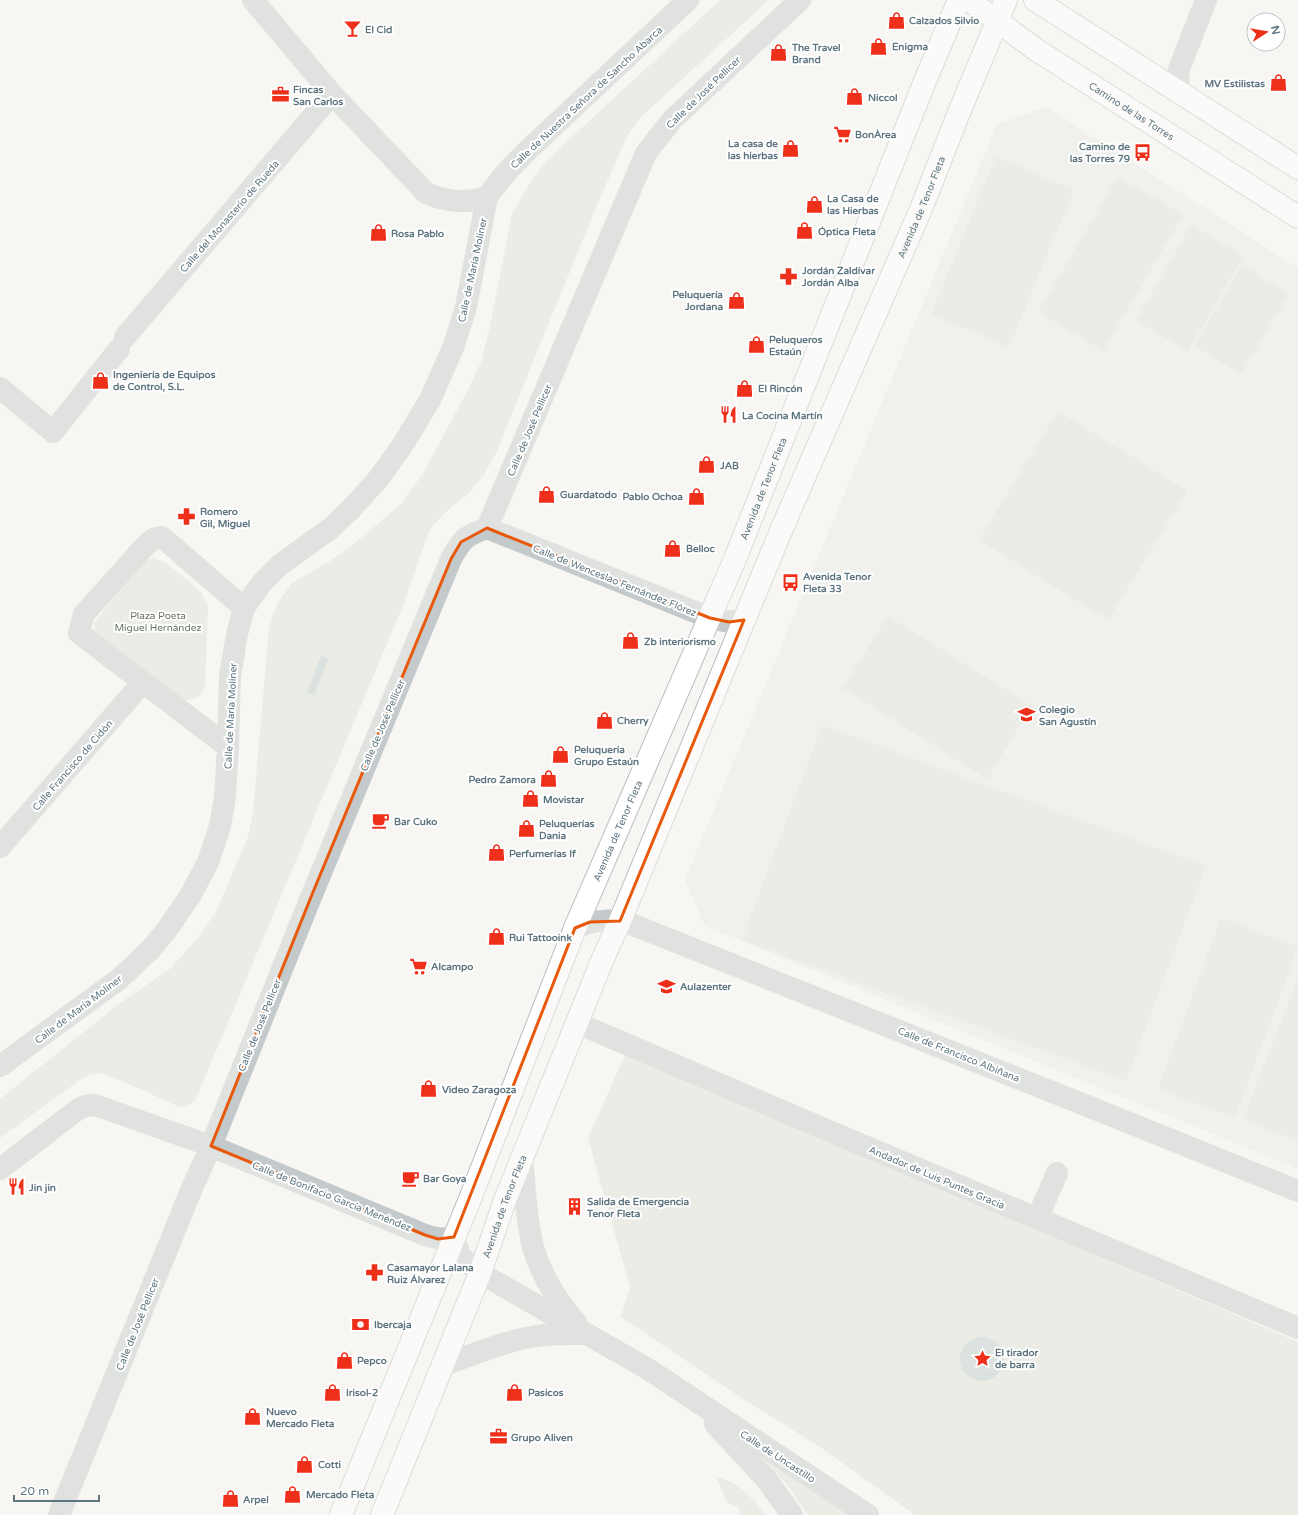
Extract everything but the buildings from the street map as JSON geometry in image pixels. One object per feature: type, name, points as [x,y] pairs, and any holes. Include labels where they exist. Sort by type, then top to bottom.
[{"type":"main road","name":"Avenida de Tenor Fleta","points":[[341,1515],[470,1200],[575,928],[735,559],[925,81],[959,0]]},
{"type":"main road","name":"Camino de las Torres","points":[[969,0],[1035,49],[1298,217]]},
{"type":"main road","name":"Avenida de Tenor Fleta","points":[[382,1515],[480,1273],[505,1200],[577,1023],[780,533],[921,209],[960,109],[1006,0]]},
{"type":"main road","points":[[1035,0],[1298,168]]},
{"type":"street","points":[[253,0],[332,94],[426,192],[438,198],[452,201],[472,200],[486,197]]},
{"type":"street","name":"Calle de Nuestra Señora de Sancho Abarca","points":[[486,197],[504,174],[526,152],[688,0]]},
{"type":"street","name":"Calle de José Pellicer","points":[[59,1515],[451,559],[461,542],[474,532],[487,528],[646,153],[672,120],[800,0]]},
{"type":"street","points":[[1181,94],[1178,86],[1179,69],[1206,0]]},
{"type":"street","name":"Calle del Monasterio de Rueda","points":[[0,388],[52,432],[122,343],[332,94]]},
{"type":"street","name":"Calle de María Moliner","points":[[0,1066],[118,980],[150,950],[166,931],[190,896],[208,862],[220,826],[225,797],[230,676],[237,634],[244,608],[261,584],[280,565],[330,528],[351,509],[379,478],[402,446],[431,398],[454,346],[466,307],[486,197]]},
{"type":"street","name":"Calle de Wenceslao Fernández Flórez","points":[[487,528],[710,618],[729,622],[744,620]]},
{"type":"street","points":[[228,747],[79,633],[84,614],[145,546],[153,539],[162,537],[244,608]]},
{"type":"street","name":"Calle Francisco de Cidón","points":[[0,847],[143,682]]},
{"type":"street","points":[[575,928],[590,922],[606,920],[620,921]]},
{"type":"street","name":"Calle de Francisco Albiñana","points":[[620,921],[667,937],[1298,1191]]},
{"type":"street","name":"Andador de Luis Puntes Gracia","points":[[577,1023],[1037,1219],[1298,1328]]},
{"type":"street","points":[[0,1168],[77,1110],[90,1106],[103,1107],[211,1146]]},
{"type":"street","name":"Calle de Bonifacio García Menéndez","points":[[211,1146],[425,1235],[438,1239],[454,1237]]},
{"type":"street","name":"Calle de Uncastillo","points":[[522,1159],[528,1222],[533,1248],[545,1277],[558,1300],[585,1334]]},
{"type":"street","points":[[1037,1219],[1057,1173]]},
{"type":"street","name":"Calle de Uncastillo","points":[[454,1237],[460,1256],[480,1273],[648,1369],[868,1515]]},
{"type":"street","name":"Calle de Uncastillo","points":[[443,1365],[492,1348],[536,1336],[585,1334]]},
{"type":"street","name":"Calle de Uncastillo","points":[[688,1396],[767,1480],[792,1515]]},
{"type":"highlighted area","points":[[487,528],[710,618],[729,622],[744,620],[620,921],[590,922],[575,928],[454,1237],[438,1239],[425,1235],[211,1146],[311,897],[451,559],[461,542]]},
{"type":"shaded area","name":"Colegio San Agustín","points":[[1047,107],[1298,268],[1298,1169],[705,926],[685,880],[997,124]]},
{"type":"shaded area","points":[[321,656],[328,659],[314,695],[307,693]]},
{"type":"shaded area","points":[[978,1337],[986,1337],[991,1338],[998,1343],[1003,1350],[1003,1368],[998,1375],[991,1380],[978,1381],[970,1378],[963,1371],[960,1363],[960,1355],[963,1347],[970,1340]]},
{"type":"green space","points":[[720,0],[769,0],[642,116],[628,134],[594,212],[496,453],[483,476],[469,493],[442,515],[429,531],[404,603],[195,1101],[185,1107],[179,1107],[107,1075],[98,1073],[89,1075],[80,1080],[0,1138],[0,1099],[119,1004],[171,968],[196,940],[216,912],[248,837],[253,813],[269,628],[277,604],[292,583],[327,563],[354,544],[401,504],[424,472],[470,386],[481,362],[489,330],[512,214],[532,179],[548,159]]},
{"type":"green space","points":[[996,157],[1074,190],[1009,347],[931,314]]},
{"type":"green space","points":[[1118,177],[1183,215],[1103,351],[1038,312]]},
{"type":"green space","points":[[1191,225],[1243,256],[1188,351],[1136,321]]},
{"type":"green space","points":[[1242,265],[1289,294],[1241,374],[1195,346]]},
{"type":"green space","points":[[1058,411],[1187,491],[1108,620],[979,540]]},
{"type":"green space","name":"Plaza Poeta Miguel Hernández","points":[[153,558],[165,562],[201,592],[208,606],[205,686],[197,697],[191,699],[184,700],[95,632],[94,624],[96,620],[145,561]]},
{"type":"green space","points":[[888,616],[1032,706],[987,779],[843,688]]},
{"type":"green space","points":[[822,725],[1206,866],[1126,1081],[742,940]]},
{"type":"green space","points":[[1221,918],[1298,947],[1235,1118],[1158,1089]]},
{"type":"green space","points":[[1298,979],[1298,1141],[1243,1119]]},
{"type":"green space","points":[[626,1053],[1298,1342],[1298,1515],[915,1515],[820,1447],[746,1401],[621,1317],[630,1287],[588,1138]]},
{"type":"green space","points":[[755,1451],[849,1515],[808,1515],[786,1483]]},
{"type":"green space","points":[[717,1478],[724,1479],[738,1486],[766,1515],[741,1515],[738,1507],[727,1503]]},
{"type":"place","name":"Calzados Silvio","points":[[896,20]]},
{"type":"place","name":"El Cid","points":[[352,29]]},
{"type":"place","name":"Enigma","points":[[879,46]]},
{"type":"place","name":"The Travel Brand","points":[[779,53]]},
{"type":"place","name":"MV Estilistas","points":[[1278,83]]},
{"type":"place","name":"Fincas San Carlos","points":[[280,95]]},
{"type":"place","name":"Niccol","points":[[855,97]]},
{"type":"place","name":"BonÀrea","points":[[842,134]]},
{"type":"place","name":"La casa de las hierbas","points":[[791,149]]},
{"type":"place","name":"Camino de las Torres 79","points":[[1143,152]]},
{"type":"place","name":"La Casa de las Hierbas","points":[[814,204]]},
{"type":"place","name":"Óptica Fleta","points":[[805,231]]},
{"type":"place","name":"Rosa Pablo","points":[[378,233]]},
{"type":"place","name":"Jordán Zaldívar Jordán Alba","points":[[789,276]]},
{"type":"place","name":"Peluquería Jordana","points":[[736,300]]},
{"type":"place","name":"Peluqueros Estaún","points":[[756,345]]},
{"type":"place","name":"Ingeniería de Equipos de Control, S.L.","points":[[100,380]]},
{"type":"place","name":"El Rincón","points":[[745,388]]},
{"type":"place","name":"La Cocina Martín","points":[[729,415]]},
{"type":"place","name":"JAB","points":[[707,465]]},
{"type":"place","name":"Guardatodo","points":[[547,494]]},
{"type":"place","name":"Pablo Ochoa","points":[[696,496]]},
{"type":"place","name":"Romero Gil, Miguel","points":[[187,517]]},
{"type":"place","name":"Belloc","points":[[673,548]]},
{"type":"place","name":"Avenida Tenor Fleta 33","points":[[790,582]]},
{"type":"place","name":"Zb interiorismo","points":[[631,641]]},
{"type":"place","name":"Colegio San Agustín","points":[[1026,715]]},
{"type":"place","name":"Cherry","points":[[604,720]]},
{"type":"place","name":"Peluquería Grupo Estaún","points":[[561,755]]},
{"type":"place","name":"Pedro Zamora","points":[[549,779]]},
{"type":"place","name":"Movistar","points":[[530,799]]},
{"type":"place","name":"Bar Cuko","points":[[381,821]]},
{"type":"place","name":"Peluquerías Dania","points":[[526,829]]},
{"type":"place","name":"Perfumerías If","points":[[496,853]]},
{"type":"place","name":"Rui Tattooink","points":[[496,937]]},
{"type":"place","name":"Alcampo","points":[[418,966]]},
{"type":"place","name":"Aulazenter","points":[[667,986]]},
{"type":"place","name":"Video Zaragoza","points":[[429,1089]]},
{"type":"place","name":"Bar Goya","points":[[410,1178]]},
{"type":"place","name":"Jin jin","points":[[16,1187]]},
{"type":"place","name":"Salida de Emergencia Tenor Fleta","points":[[574,1207]]},
{"type":"place","name":"Casamayor Lalana Ruiz Álvarez","points":[[374,1273]]},
{"type":"place","name":"Ibercaja","points":[[361,1324]]},
{"type":"place","name":"El tirador de barra","points":[[982,1358]]},
{"type":"place","name":"Pepco","points":[[344,1360]]},
{"type":"place","name":"Irisol-2","points":[[333,1392]]},
{"type":"place","name":"Pasicos","points":[[515,1392]]},
{"type":"place","name":"Nuevo Mercado Fleta","points":[[253,1417]]},
{"type":"place","name":"Grupo Aliven","points":[[498,1437]]},
{"type":"place","name":"Cotti","points":[[305,1464]]},
{"type":"place","name":"Mercado Fleta","points":[[293,1494]]},
{"type":"place","name":"Arpel","points":[[230,1499]]}]
